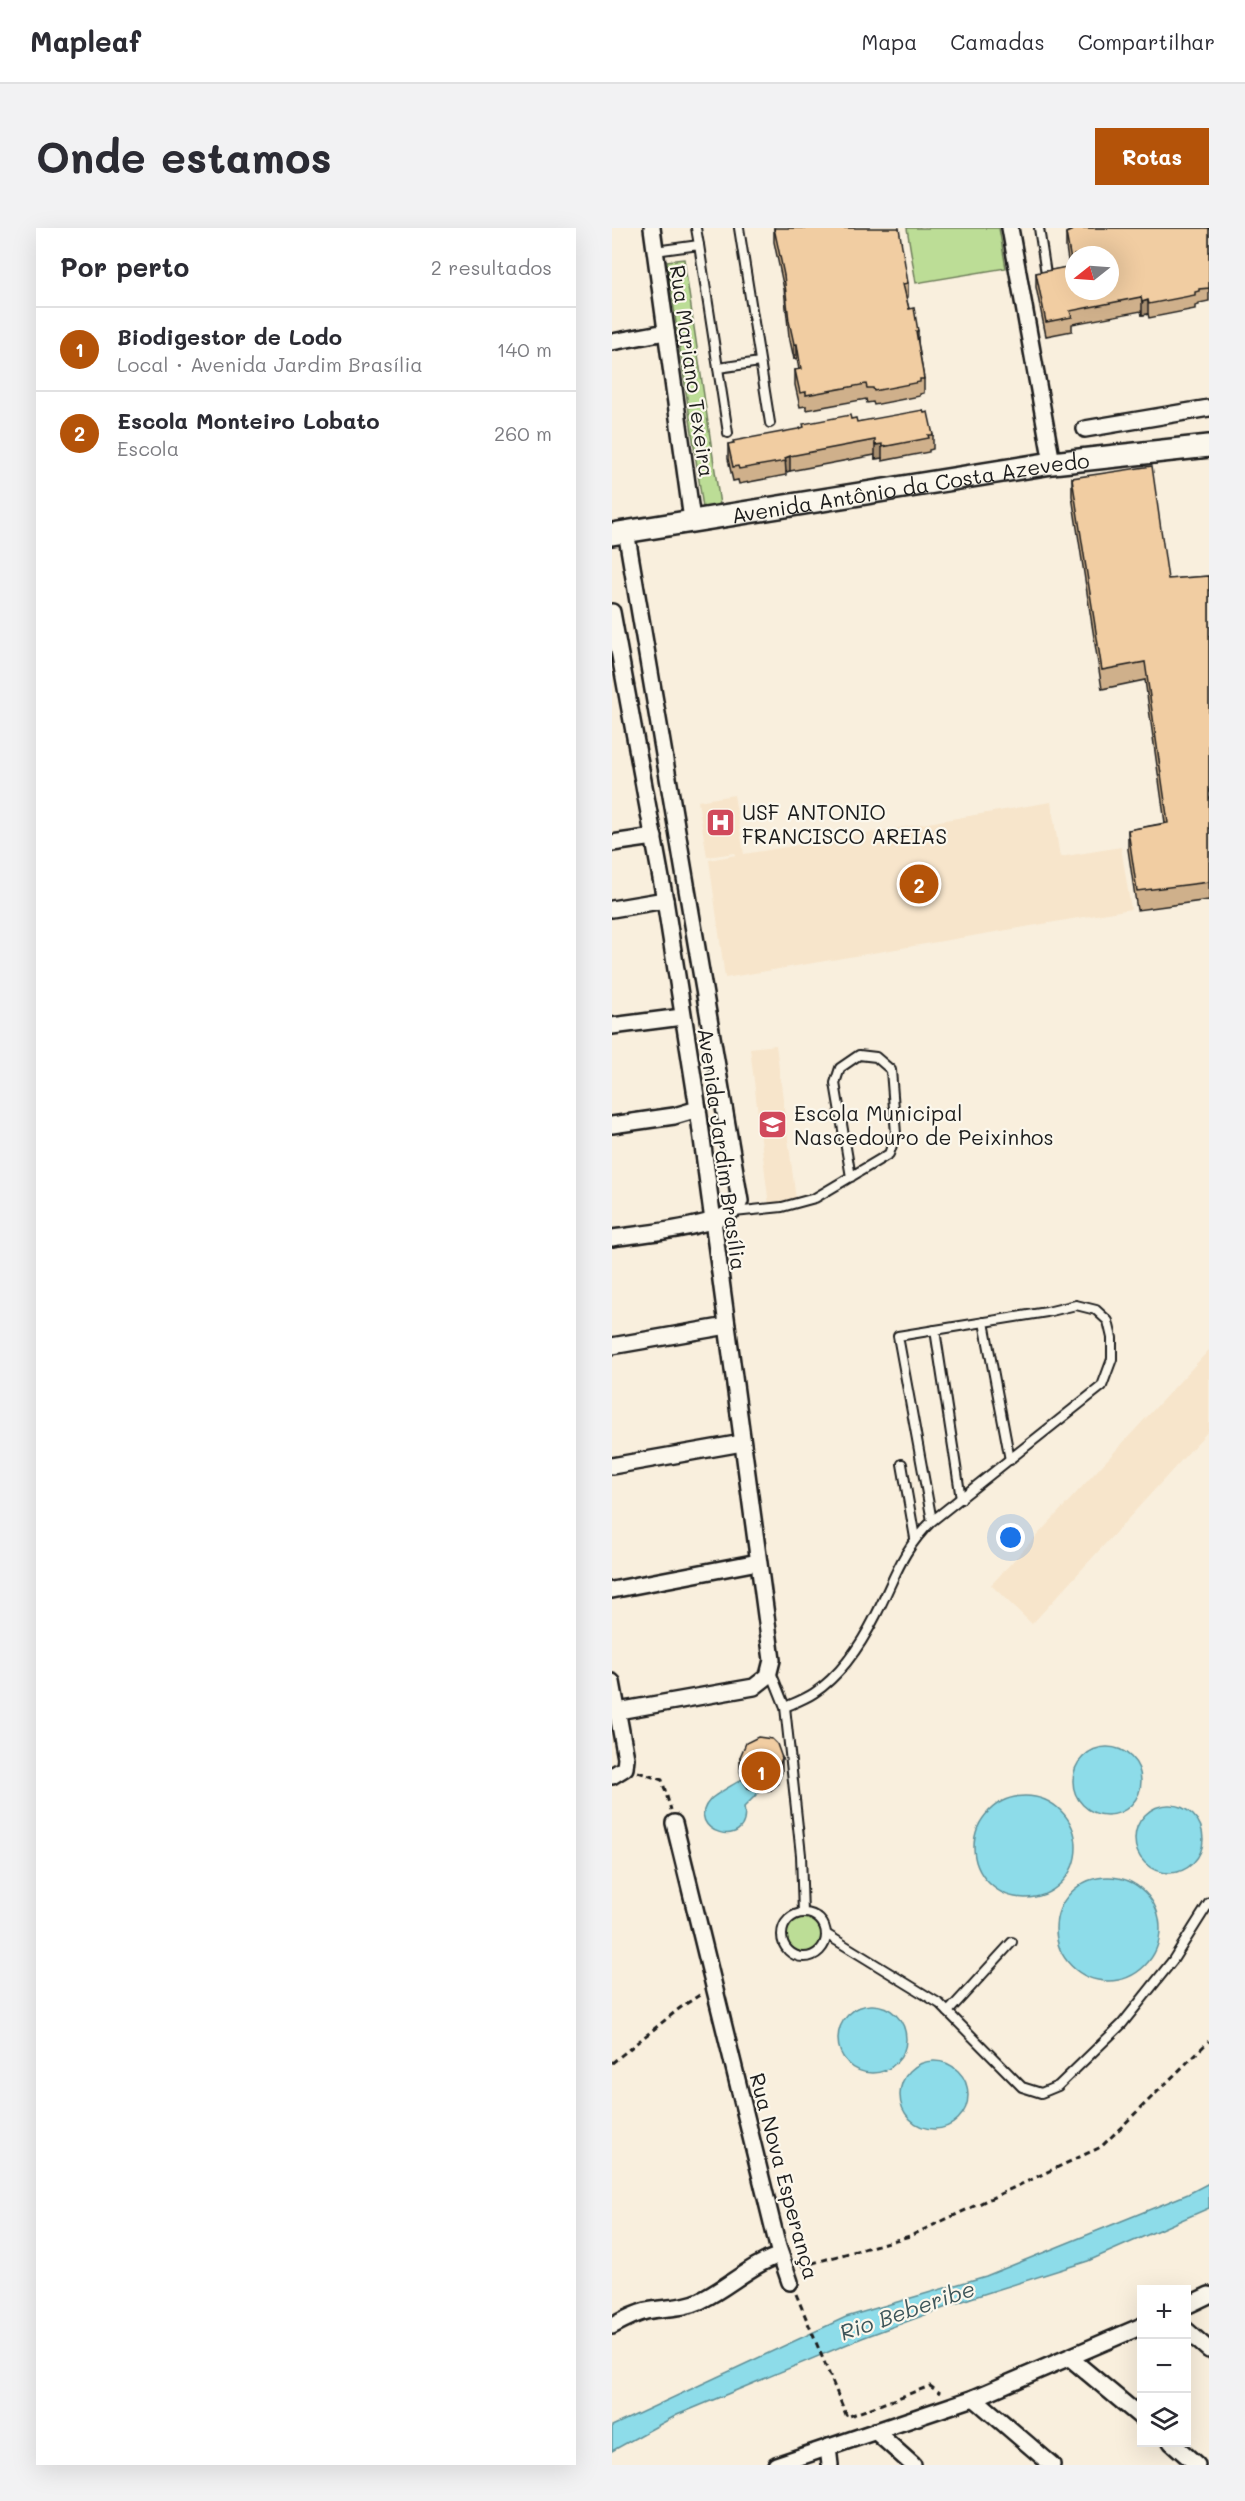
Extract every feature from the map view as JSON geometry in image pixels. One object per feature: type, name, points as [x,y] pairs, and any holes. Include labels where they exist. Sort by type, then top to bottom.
[{"type":"main road","name":"Avenida Antônio da Costa Azevedo","points":[[619,533],[1052,463],[1209,446]]},
{"type":"street","name":"Rua Mariano Texeira","points":[[652,228],[692,520]]},
{"type":"street","points":[[1010,228],[1052,463]]},
{"type":"street","points":[[612,342],[666,332]]},
{"type":"street","points":[[1085,429],[1209,408]]},
{"type":"street","name":"Avenida Jardim Brasília","points":[[619,533],[727,1123],[740,1201],[734,1212]]},
{"type":"street","name":"Avenida Jardim Brasília","points":[[612,612],[665,900],[698,1109],[772,1660],[770,1670]]},
{"type":"street","points":[[612,843],[654,837]]},
{"type":"street","points":[[612,909],[665,900]]},
{"type":"street","points":[[612,1026],[682,1017]]},
{"type":"street","points":[[612,1125],[674,1116],[698,1109]]},
{"type":"street","points":[[612,1238],[714,1222],[734,1212]]},
{"type":"street","points":[[612,1346],[727,1326]]},
{"type":"street","points":[[612,1466],[742,1443]]},
{"type":"street","points":[[612,1590],[758,1562]]},
{"type":"street","points":[[618,1711],[754,1687],[762,1682],[770,1670]]},
{"type":"street","points":[[612,1682],[626,1758],[618,1773]]},
{"type":"street","name":"Rua Nova Esperança","points":[[674,1823],[780,2255],[788,2276]]},
{"type":"street","points":[[612,2326],[647,2311],[667,2309],[699,2301],[759,2263],[780,2255]]},
{"type":"street","points":[[1191,2304],[1209,2295]]},
{"type":"street","points":[[776,2465],[974,2397],[1137,2328]]},
{"type":"street","points":[[1191,2334],[1209,2350]]},
{"type":"street","points":[[1070,2358],[1137,2414]]},
{"type":"street","points":[[974,2397],[1052,2465]]},
{"type":"street","points":[[875,2431],[913,2465]]},
{"type":"street","points":[[828,2447],[830,2465]]},
{"type":"street","points":[[1177,2447],[1197,2465]]},
{"type":"lane","points":[[696,228],[728,433]]},
{"type":"lane","points":[[739,228],[770,423]]},
{"type":"lane","points":[[1039,228],[1046,274]]},
{"type":"lane","points":[[655,251],[699,245]]},
{"type":"lane","points":[[718,368],[760,362]]},
{"type":"lane","points":[[734,1212],[782,1207],[815,1198],[851,1177],[889,1154],[896,1134],[891,1070],[876,1057],[859,1055],[840,1068],[835,1083],[851,1177]]},
{"type":"lane","points":[[785,1707],[815,1692],[850,1659],[876,1615],[894,1574],[915,1538],[932,1521],[1102,1386],[1112,1359],[1112,1338],[1108,1321],[1096,1310],[1076,1305],[898,1336],[932,1521]]},
{"type":"lane","points":[[984,1322],[1010,1460]]},
{"type":"lane","points":[[935,1330],[961,1499]]},
{"type":"lane","points":[[902,1464],[915,1538]]},
{"type":"lane","points":[[770,1670],[785,1707],[801,1855],[803,1913]]},
{"type":"lane","points":[[826,1934],[822,1947],[812,1955],[798,1956],[787,1949],[782,1936],[786,1923],[796,1915],[810,1914],[821,1922],[826,1934],[940,2004],[1022,2087],[1041,2093],[1058,2086],[1122,2024],[1173,1960],[1209,1903]]},
{"type":"lane","points":[[948,2012],[1011,1942]]},
{"type":"path","points":[[618,1773],[662,1780],[674,1823]]},
{"type":"path","points":[[612,2063],[680,2008],[713,1987]]},
{"type":"path","points":[[788,2276],[910,2236],[1101,2147],[1209,2042]]},
{"type":"path","name":"Rua Nova Esperança","points":[[788,2276],[847,2417],[930,2386],[955,2404]]},
{"type":"shaded area","points":[[734,795],[744,854],[1051,802],[1060,857],[1121,847],[1131,909],[725,978],[709,860],[736,855],[735,853],[707,857],[698,801]]},
{"type":"shaded area","name":"Escola Municipal Nascedouro de Peixinhos","points":[[776,1045],[796,1200],[769,1206],[750,1048]]},
{"type":"shaded area","points":[[1209,1350],[1209,1430],[1032,1624],[991,1585]]},
{"type":"green space","points":[[907,228],[999,228],[1006,268],[916,283]]},
{"type":"green space","points":[[684,259],[720,505],[703,508],[667,261]]},
{"type":"green space","points":[[803,1916],[817,1921],[822,1935],[817,1949],[803,1954],[789,1949],[784,1935],[789,1921]]},
{"type":"water","points":[[1107,1747],[1120,1750],[1131,1757],[1138,1768],[1141,1781],[1138,1794],[1131,1805],[1120,1812],[1107,1815],[1094,1812],[1083,1805],[1076,1794],[1073,1781],[1076,1768],[1083,1757],[1094,1750]]},
{"type":"water","points":[[742,1779],[748,1788],[759,1792],[744,1807],[744,1821],[738,1830],[729,1833],[711,1828],[705,1820],[704,1811],[710,1800]]},
{"type":"water","points":[[1015,1796],[1035,1796],[1054,1804],[1068,1818],[1076,1837],[1073,1867],[1068,1876],[1054,1890],[1035,1898],[1015,1898],[996,1890],[982,1876],[974,1857],[974,1837],[982,1818],[996,1804]]},
{"type":"water","points":[[1169,1805],[1182,1808],[1193,1815],[1200,1826],[1203,1839],[1200,1852],[1193,1863],[1182,1870],[1169,1873],[1156,1870],[1145,1863],[1138,1852],[1135,1839],[1138,1826],[1145,1815],[1156,1808]]},
{"type":"water","points":[[1108,1877],[1128,1881],[1137,1886],[1151,1900],[1156,1909],[1160,1929],[1156,1949],[1151,1958],[1137,1972],[1128,1977],[1108,1981],[1088,1977],[1079,1972],[1065,1958],[1060,1949],[1056,1929],[1060,1909],[1065,1900],[1079,1886],[1088,1881]]},
{"type":"water","points":[[872,2005],[885,2008],[896,2015],[903,2026],[906,2039],[903,2052],[896,2063],[885,2070],[872,2073],[859,2070],[848,2063],[841,2052],[838,2039],[841,2026],[848,2015],[859,2008]]},
{"type":"water","points":[[934,2061],[947,2064],[958,2071],[965,2082],[968,2095],[965,2108],[958,2119],[947,2126],[934,2129],[921,2126],[910,2119],[903,2108],[900,2095],[903,2082],[910,2071],[921,2064]]},
{"type":"water","name":"Rio Beberibe","points":[[1209,2183],[1209,2208],[1088,2261],[971,2298],[862,2338],[677,2415],[612,2451],[612,2426],[846,2317],[986,2276],[1188,2194]]},
{"type":"building","points":[[774,228],[899,228],[908,283],[903,284],[909,309],[914,308],[924,379],[920,379],[920,382],[874,391],[873,388],[867,388],[866,384],[806,395],[806,392],[800,393],[795,370],[801,369],[797,344],[794,344],[789,321],[784,275]]},
{"type":"building","points":[[1073,228],[1209,228],[1209,288],[1199,289],[1195,295],[1149,304],[1148,300],[1142,302],[1141,297],[1070,311],[1072,317],[1046,322],[1036,273],[1065,267],[1065,300],[1119,300],[1119,246],[1068,246],[1066,233]]},
{"type":"building","points":[[923,410],[924,413],[928,412],[933,435],[928,435],[929,438],[882,447],[882,444],[875,445],[875,440],[790,456],[785,458],[786,461],[739,469],[738,466],[733,467],[728,444],[734,443],[733,441],[798,429],[804,427],[803,424],[850,415],[851,419],[856,418],[857,422]]},
{"type":"building","points":[[1152,466],[1168,579],[1209,576],[1209,882],[1137,891],[1128,830],[1168,823],[1145,662],[1102,670],[1072,478]]},
{"type":"building","points":[[758,1737],[772,1739],[777,1744],[782,1758],[777,1771],[771,1776],[759,1778],[748,1773],[742,1765],[740,1757],[746,1743]]},
{"type":"place","name":"USF ANTONIO FRANCISCO AREIAS","points":[[721,823]]},
{"type":"place","name":"Escola Monteiro Lobato","points":[[919,884]]},
{"type":"place","name":"Escola Municipal Nascedouro de Peixinhos","points":[[773,1124]]},
{"type":"place","name":"Biodigestor de Lodo","points":[[761,1771]]}]
